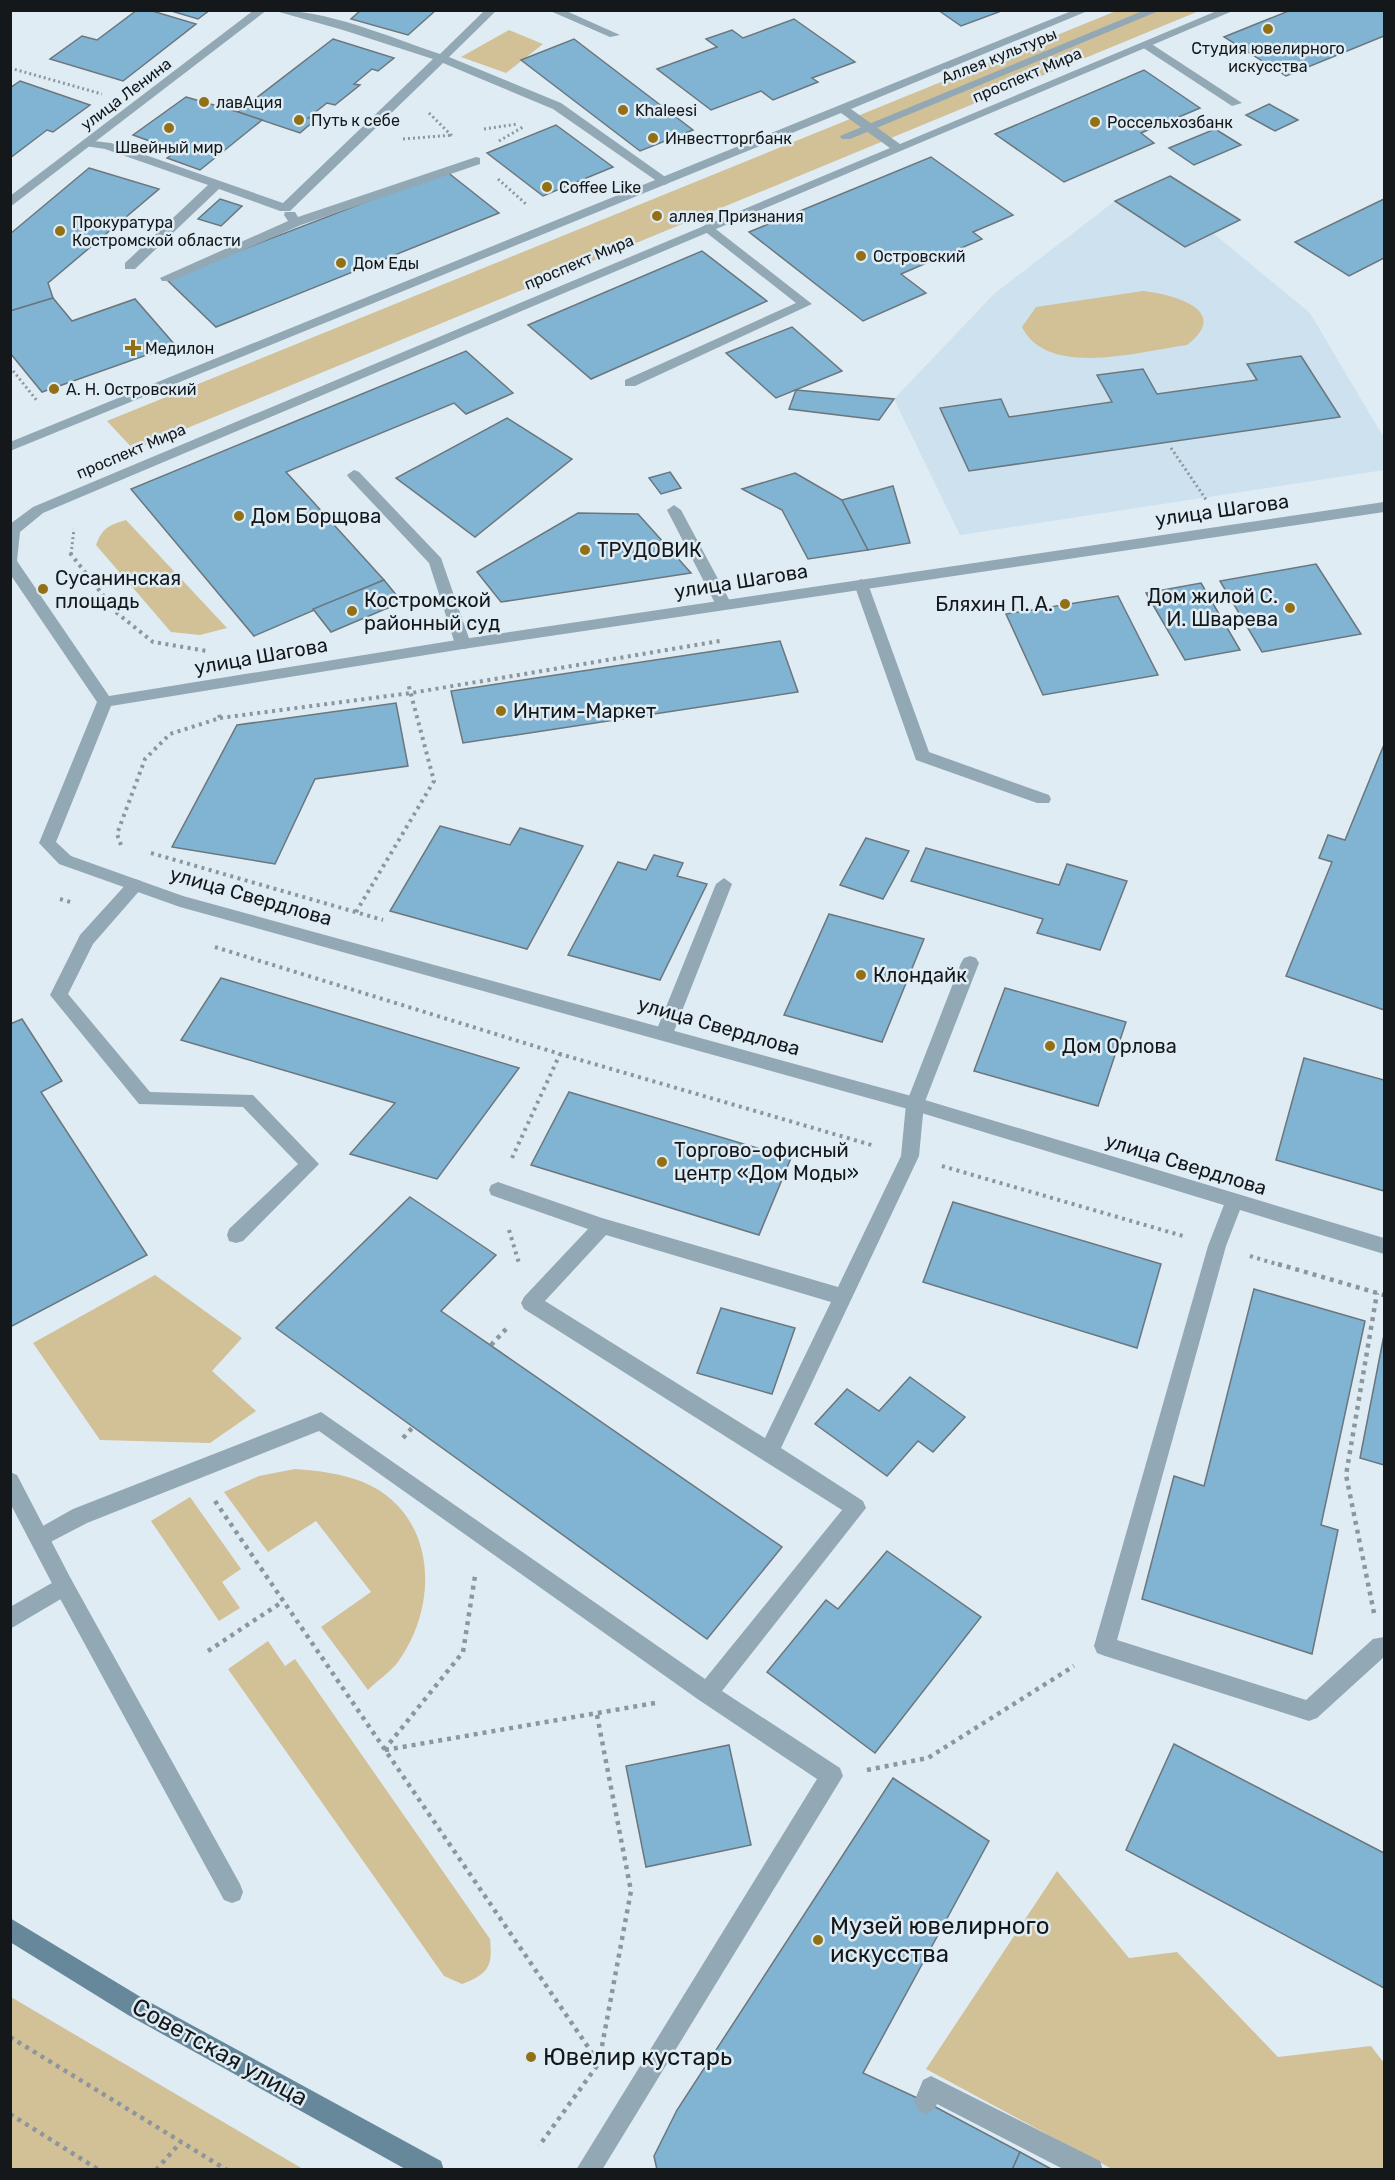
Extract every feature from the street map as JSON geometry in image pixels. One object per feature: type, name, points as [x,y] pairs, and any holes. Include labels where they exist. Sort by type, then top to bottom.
[{"type":"main road","name":"Советская улица","points":[[10,1929],[136,2007],[432,2169]]},
{"type":"street","name":"улица Ленина","points":[[10,203],[262,10]]},
{"type":"street","points":[[277,10],[346,27],[441,58],[557,106],[665,181]]},
{"type":"street","points":[[285,208],[492,10]]},
{"type":"street","points":[[553,10],[614,35]]},
{"type":"street","name":"проспект Мира","points":[[10,447],[1086,10]]},
{"type":"street","name":"Аллея культуры","points":[[846,136],[1156,10]]},
{"type":"street","name":"проспект Мира","points":[[10,561],[13,530],[38,510],[708,227],[1230,10]]},
{"type":"street","points":[[1146,45],[1236,103]]},
{"type":"street","points":[[843,109],[898,148]]},
{"type":"street","points":[[89,143],[107,146],[285,208],[296,222]]},
{"type":"street","points":[[167,278],[296,222],[476,161]]},
{"type":"street","points":[[129,266],[217,184]]},
{"type":"street","points":[[630,383],[805,304],[708,227]]},
{"type":"street","points":[[354,475],[436,561],[463,644]]},
{"type":"street","name":"улица Шагова","points":[[105,702],[214,686],[402,653],[1384,507]]},
{"type":"street","points":[[674,510],[724,605]]},
{"type":"street","points":[[10,561],[105,702]]},
{"type":"street","points":[[861,584],[922,756],[1043,799]]},
{"type":"street","name":"улица Свердлова","points":[[105,702],[47,843],[65,860],[180,901],[915,1104],[1384,1246]]},
{"type":"street","points":[[664,1034],[724,884]]},
{"type":"street","points":[[135,885],[86,940],[59,995],[145,1099],[247,1100],[310,1164],[236,1235]]},
{"type":"street","points":[[769,1451],[910,1156],[915,1104],[970,963]]},
{"type":"street","points":[[498,1190],[602,1226],[843,1297]]},
{"type":"street","points":[[1234,1202],[1217,1246],[1106,1646],[1309,1711],[1382,1647]]},
{"type":"street","points":[[602,1226],[531,1303],[856,1508],[707,1693]]},
{"type":"street","points":[[41,1538],[80,1516],[321,1421],[707,1693],[832,1776],[588,2169]]},
{"type":"street","points":[[10,1481],[64,1586],[232,1892]]},
{"type":"street","points":[[10,1619],[64,1586]]},
{"type":"street","points":[[926,2102],[931,2088],[1091,2169]]},
{"type":"path","points":[[10,68],[113,97]]},
{"type":"path","points":[[476,161],[486,149],[557,106]]},
{"type":"path","points":[[474,131],[532,121]]},
{"type":"path","points":[[352,144],[462,133]]},
{"type":"path","points":[[10,367],[44,410]]},
{"type":"path","points":[[1171,448],[1224,530]]},
{"type":"path","points":[[76,518],[70,553],[117,613],[153,642],[209,652],[220,718]]},
{"type":"path","points":[[130,848],[119,844],[117,834],[145,759],[171,734],[220,718],[411,693],[730,639]]},
{"type":"path","points":[[356,912],[434,781],[402,653]]},
{"type":"path","points":[[142,851],[388,922]]},
{"type":"path","points":[[60,899],[109,914]]},
{"type":"path","points":[[210,946],[560,1054],[1384,1295]]},
{"type":"path","points":[[1377,1293],[1346,1474],[1382,1647]]},
{"type":"path","points":[[213,1499],[599,2063]]},
{"type":"path","points":[[384,1750],[463,1652],[476,1577],[470,1568]]},
{"type":"path","points":[[208,1651],[282,1602]]},
{"type":"path","points":[[832,1776],[928,1758],[1106,1646]]},
{"type":"path","points":[[384,1750],[597,1715],[707,1693]]},
{"type":"path","points":[[539,2146],[599,2063],[631,1891],[597,1715]]},
{"type":"path","points":[[10,2045],[13,2038],[227,2169]]},
{"type":"path","points":[[10,2114],[99,2169]]},
{"type":"path","points":[[156,2169],[182,2142]]},
{"type":"shaded area","name":"аллея Признания","points":[[1116,11],[1199,11],[134,450],[107,421]]},
{"type":"shaded area","points":[[509,30],[543,44],[506,73],[461,57]]},
{"type":"shaded area","points":[[1115,201],[1185,247],[1213,233],[1310,313],[1384,438],[1384,470],[960,535],[894,399],[995,293]]},
{"type":"shaded area","points":[[1143,291],[1169,296],[1193,306],[1201,313],[1204,322],[1200,333],[1187,345],[1097,358],[1052,353],[1035,343],[1022,327],[1036,307]]},
{"type":"shaded area","points":[[126,520],[227,628],[200,635],[171,632],[96,545],[107,528]]},
{"type":"shaded area","points":[[155,1275],[242,1338],[212,1371],[256,1411],[210,1443],[100,1440],[33,1343]]},
{"type":"shaded area","points":[[295,1469],[338,1474],[363,1482],[387,1496],[406,1515],[418,1537],[424,1562],[425,1588],[421,1614],[412,1639],[398,1662],[368,1690],[321,1627],[371,1592],[316,1521],[268,1552],[224,1492],[259,1476]]},
{"type":"shaded area","points":[[190,1497],[241,1569],[222,1582],[240,1608],[219,1621],[151,1521]]},
{"type":"shaded area","points":[[268,1641],[285,1666],[295,1659],[490,1939],[489,1963],[478,1977],[462,1984],[444,1976],[228,1669]]},
{"type":"shaded area","points":[[1057,1871],[1129,1958],[1177,1952],[1278,2057],[1371,2046],[1384,2063],[1384,2169],[1112,2169],[926,2069]]},
{"type":"shaded area","points":[[11,1997],[303,2169],[11,2169]]},
{"type":"building","points":[[137,10],[149,10],[196,24],[123,81],[50,59],[82,36],[97,40]]},
{"type":"building","points":[[168,10],[210,10],[198,19]]},
{"type":"building","points":[[361,10],[436,10],[408,35],[351,19]]},
{"type":"building","points":[[938,10],[1004,10],[961,26]]},
{"type":"building","points":[[1291,10],[1384,10],[1384,36],[1286,76],[1224,37]]},
{"type":"building","points":[[794,19],[855,62],[812,78],[818,82],[773,100],[761,91],[711,110],[657,69],[717,47],[706,39],[732,30],[743,38]]},
{"type":"building","points":[[333,39],[394,58],[378,71],[372,69],[354,84],[360,85],[335,105],[327,103],[308,118],[315,120],[300,133],[238,112]]},
{"type":"building","points":[[574,39],[693,130],[640,151],[521,60]]},
{"type":"building","points":[[1144,70],[1200,108],[1141,133],[1154,143],[1064,182],[995,134]]},
{"type":"building","points":[[20,81],[90,105],[53,132],[47,130],[10,158],[10,88]]},
{"type":"building","points":[[186,97],[262,120],[200,170],[167,158],[177,151],[133,135]]},
{"type":"building","points":[[1269,104],[1298,120],[1275,131],[1246,115]]},
{"type":"building","points":[[556,125],[613,167],[543,196],[487,153]]},
{"type":"building","points":[[1215,129],[1241,145],[1194,165],[1169,148]]},
{"type":"building","name":"Островский","points":[[931,157],[1013,215],[973,232],[982,239],[901,274],[926,293],[863,321],[749,232]]},
{"type":"building","points":[[89,168],[159,189],[48,283],[53,298],[10,311],[10,234]]},
{"type":"building","points":[[446,171],[499,213],[216,327],[166,279]]},
{"type":"building","points":[[1170,176],[1240,220],[1185,247],[1115,201]]},
{"type":"building","points":[[220,199],[242,206],[221,226],[198,219]]},
{"type":"building","points":[[1384,199],[1384,258],[1349,276],[1295,242]]},
{"type":"building","points":[[702,251],[767,301],[591,379],[528,325]]},
{"type":"building","points":[[53,298],[72,321],[135,299],[175,345],[42,392],[10,353],[10,311]]},
{"type":"building","points":[[792,327],[842,371],[776,398],[726,353]]},
{"type":"building","name":"Дом Борщова","points":[[466,351],[513,393],[466,414],[454,403],[286,472],[384,580],[254,636],[131,489]]},
{"type":"building","points":[[1301,356],[1340,417],[969,471],[940,408],[1001,399],[1009,417],[1112,402],[1097,375],[1143,369],[1157,394],[1257,380],[1247,364]]},
{"type":"building","points":[[796,390],[894,399],[879,420],[789,409]]},
{"type":"building","points":[[507,418],[572,459],[475,537],[396,478]]},
{"type":"building","points":[[670,472],[681,488],[661,494],[649,478]]},
{"type":"building","points":[[795,473],[842,500],[868,550],[808,559],[782,510],[742,489]]},
{"type":"building","points":[[893,486],[910,543],[868,550],[842,500]]},
{"type":"building","points":[[578,513],[638,514],[691,573],[501,602],[477,572]]},
{"type":"building","name":"Дом жилой С. И. Шварева","points":[[1316,564],[1361,634],[1262,652],[1220,581]]},
{"type":"building","points":[[384,580],[402,602],[331,632],[313,609]]},
{"type":"building","points":[[1201,583],[1240,650],[1185,660],[1146,593]]},
{"type":"building","points":[[1118,596],[1158,675],[1043,695],[1006,614]]},
{"type":"building","points":[[780,641],[798,692],[463,743],[451,691]]},
{"type":"building","points":[[396,703],[408,766],[315,779],[275,864],[172,847],[237,725]]},
{"type":"building","points":[[1383,747],[1384,1010],[1286,976],[1332,862],[1319,858],[1328,835],[1345,840]]},
{"type":"building","points":[[440,826],[510,845],[520,828],[583,846],[527,949],[390,911]]},
{"type":"building","points":[[866,838],[909,851],[883,899],[840,885]]},
{"type":"building","points":[[926,848],[1059,885],[1067,864],[1127,881],[1100,950],[1037,933],[1043,919],[911,881]]},
{"type":"building","points":[[654,855],[683,863],[677,876],[707,884],[660,980],[568,955],[618,862],[646,870]]},
{"type":"building","points":[[829,914],[924,939],[882,1042],[784,1015]]},
{"type":"building","points":[[221,978],[519,1068],[437,1179],[350,1154],[395,1103],[181,1040]]},
{"type":"building","name":"Дом Орлова","points":[[1005,988],[1126,1022],[1098,1106],[974,1071]]},
{"type":"building","points":[[22,1019],[62,1081],[41,1092],[147,1255],[10,1327],[10,1024]]},
{"type":"building","points":[[1304,1058],[1384,1080],[1384,1191],[1276,1160]]},
{"type":"building","name":"Торгово-офисный центр «Дом Моды»","points":[[569,1092],[791,1158],[759,1235],[531,1165]]},
{"type":"building","points":[[410,1197],[496,1255],[441,1311],[782,1547],[707,1639],[276,1328]]},
{"type":"building","points":[[953,1202],[1161,1264],[1137,1348],[923,1282]]},
{"type":"building","points":[[1254,1289],[1365,1321],[1321,1525],[1338,1530],[1312,1654],[1142,1599],[1174,1476],[1204,1486]]},
{"type":"building","points":[[721,1308],[795,1328],[772,1394],[697,1373]]},
{"type":"building","points":[[1384,1335],[1384,1465],[1360,1458]]},
{"type":"building","points":[[910,1377],[965,1417],[933,1452],[918,1441],[887,1476],[815,1424],[847,1389],[879,1411]]},
{"type":"building","points":[[887,1551],[981,1617],[875,1753],[767,1672],[826,1600],[838,1609]]},
{"type":"building","points":[[1174,1744],[1384,1853],[1384,1988],[1126,1850]]},
{"type":"building","points":[[729,1745],[751,1845],[646,1867],[626,1766]]},
{"type":"building","points":[[893,1778],[989,1841],[863,2073],[926,2102],[1020,2152],[1012,2170],[657,2170],[654,2156],[677,2110]]},
{"type":"building","points":[[1020,2152],[1053,2170],[1012,2170]]},
{"type":"place","name":"Студия ювелирного искусства","points":[[1268,29]]},
{"type":"place","name":"лавАция","points":[[204,102]]},
{"type":"place","name":"Khaleesi","points":[[623,110]]},
{"type":"place","name":"Путь к себе","points":[[299,120]]},
{"type":"place","name":"Россельхозбанк","points":[[1095,122]]},
{"type":"place","name":"Швейный мир","points":[[169,128]]},
{"type":"place","name":"Инвестторгбанк","points":[[653,138]]},
{"type":"place","name":"Coffee Like","points":[[547,187]]},
{"type":"place","name":"аллея Признания","points":[[657,216]]},
{"type":"place","name":"Прокуратура Костромской области","points":[[60,231]]},
{"type":"place","name":"Островский","points":[[861,256]]},
{"type":"place","name":"Дом Еды","points":[[341,263]]},
{"type":"place","name":"Медилон","points":[[133,348]]},
{"type":"place","name":"А. Н. Островский","points":[[54,389]]},
{"type":"place","name":"Дом Борщова","points":[[239,516]]},
{"type":"place","name":"ТРУДОВИК","points":[[585,550]]},
{"type":"place","name":"Сусанинская площадь","points":[[43,589]]},
{"type":"place","name":"Бляхин П. А.","points":[[1065,604]]},
{"type":"place","name":"Дом жилой С. И. Шварева","points":[[1290,608]]},
{"type":"place","name":"Костромской районный суд","points":[[352,611]]},
{"type":"place","name":"Интим-Маркет","points":[[501,711]]},
{"type":"place","name":"Клондайк","points":[[861,975]]},
{"type":"place","name":"Дом Орлова","points":[[1050,1046]]},
{"type":"place","name":"Торгово-офисный центр «Дом Моды»","points":[[662,1162]]},
{"type":"place","name":"Музей ювелирного искусства","points":[[818,1940]]},
{"type":"place","name":"Ювелир кустарь","points":[[531,2057]]}]
